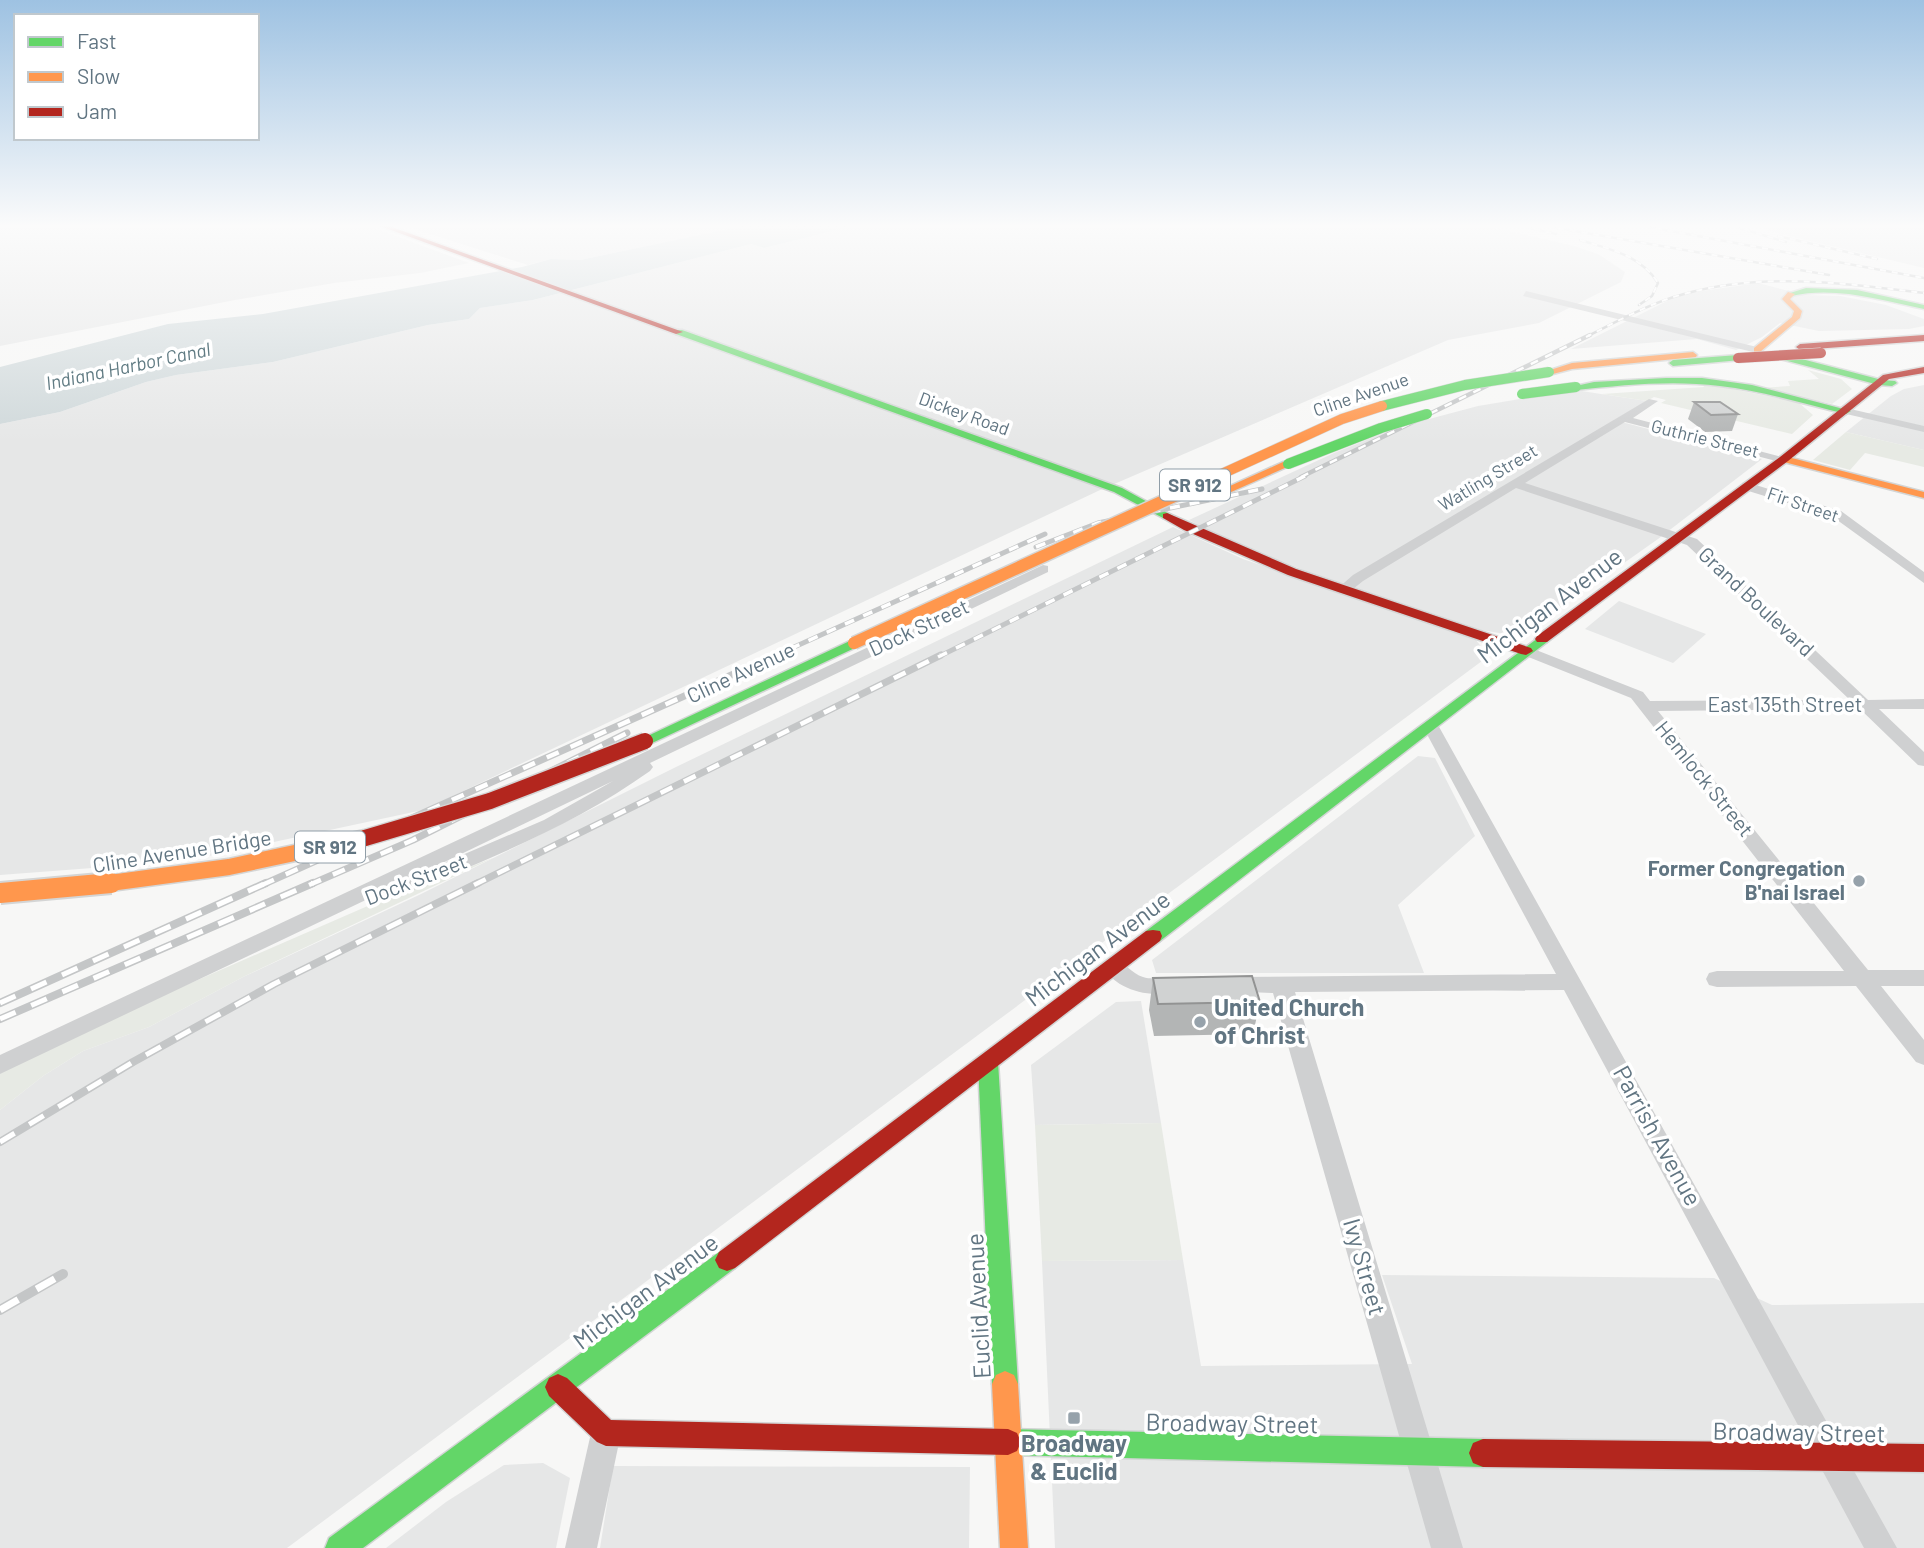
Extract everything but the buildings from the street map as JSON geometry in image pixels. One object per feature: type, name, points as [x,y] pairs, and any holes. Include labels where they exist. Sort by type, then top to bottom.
[{"type":"main road","name":"Dickey Road","points":[[583,298],[1105,485],[1139,499],[1188,528],[1231,547],[1343,590],[1526,651]]},
{"type":"main road","points":[[1757,350],[1796,318],[1798,311],[1787,298]]},
{"type":"main road","points":[[1863,298],[1924,310]]},
{"type":"main road","points":[[1549,372],[1572,366],[1924,338]]},
{"type":"main road","name":"Cline Avenue","points":[[645,741],[1342,419],[1427,392],[1486,380],[1549,372],[1924,347]]},
{"type":"main road","points":[[1757,350],[1882,383],[1924,380]]},
{"type":"main road","points":[[1904,357],[1924,357]]},
{"type":"main road","name":"Cline Avenue","points":[[854,643],[896,629],[1347,436],[1410,412],[1475,395],[1852,360]]},
{"type":"main road","name":"Michigan Avenue","points":[[339,1548],[558,1387],[1526,651],[1682,537],[1882,383],[1886,377],[1924,370]]},
{"type":"main road","points":[[1502,398],[1571,384],[1686,380],[1734,385],[1846,411]]},
{"type":"main road","points":[[1798,399],[1831,423]]},
{"type":"main road","points":[[1283,465],[1381,428],[1444,410]]},
{"type":"main road","points":[[1784,459],[1924,495]]},
{"type":"main road","name":"Cline Avenue Bridge","points":[[0,893],[149,881],[250,865],[346,844],[458,813],[572,774],[645,741]]},
{"type":"main road","name":"Euclid Avenue","points":[[988,1062],[1014,1548]]},
{"type":"main road","points":[[558,1387],[606,1433]]},
{"type":"main road","name":"Broadway Street","points":[[606,1433],[1418,1452],[1924,1458]]},
{"type":"street","points":[[1540,298],[1757,350]]},
{"type":"street","name":"Watling Street","points":[[1343,590],[1358,578],[1653,401]]},
{"type":"street","points":[[1846,411],[1924,429]]},
{"type":"street","name":"Guthrie Street","points":[[1625,419],[1784,459]]},
{"type":"street","name":"Grand Boulevard","points":[[1516,484],[1692,542],[1924,761]]},
{"type":"street","name":"Fir Street","points":[[1746,486],[1837,513],[1924,579]]},
{"type":"street","name":"Dock Street","points":[[0,1065],[337,906],[368,900],[545,827],[623,784],[674,744],[1163,513]]},
{"type":"street","name":"Hemlock Street","points":[[1526,651],[1637,695],[1924,1056]]},
{"type":"street","name":"East 135th Street","points":[[1645,706],[1924,704]]},
{"type":"street","name":"Parrish Avenue","points":[[1430,724],[1881,1548]]},
{"type":"street","points":[[1113,966],[1138,985],[1191,985]]},
{"type":"street","points":[[1717,979],[1924,978]]},
{"type":"street","points":[[1217,985],[1573,982]]},
{"type":"street","name":"Ivy Street","points":[[1282,985],[1447,1548]]},
{"type":"street","points":[[581,1548],[606,1433]]},
{"type":"shaded area","points":[[0,298],[245,298],[235,300],[0,346]]},
{"type":"shaded area","points":[[1589,298],[1539,323],[1448,340],[1098,491],[423,810],[185,861],[0,875],[0,424],[60,412],[146,382],[176,375],[273,362],[428,325],[469,319],[480,308],[533,300]]},
{"type":"shaded area","points":[[1673,298],[1851,298],[1886,305],[1924,319],[1924,326],[1909,329],[1819,331],[1780,323],[1762,337],[1736,350],[1697,339],[1571,349]]},
{"type":"shaded area","points":[[1808,370],[1841,379],[1852,389],[1832,404],[1759,388],[1790,386],[1788,381],[1819,379]]},
{"type":"shaded area","points":[[1702,383],[1798,402],[1813,415],[1792,434],[1661,403],[1666,400],[1654,397],[1647,401],[1602,394],[1704,387]]},
{"type":"shaded area","points":[[1924,385],[1924,450],[1846,432],[1891,396],[1904,389]]},
{"type":"shaded area","points":[[1575,390],[1647,401],[1614,420],[1762,459],[1658,539],[1526,632],[1505,634],[1481,630],[1306,571],[1216,535],[1189,520],[1334,453],[1399,427],[1478,406]]},
{"type":"shaded area","points":[[1846,432],[1924,450],[1924,467],[1865,453],[1850,470],[1813,460]]},
{"type":"shaded area","points":[[1173,527],[1243,559],[1476,640],[1486,658],[287,1548],[0,1548],[0,1110],[43,1076],[83,1051],[149,1027],[243,977],[419,895],[676,767]]},
{"type":"shaded area","points":[[1619,601],[1706,634],[1673,663],[1585,629]]},
{"type":"shaded area","points":[[1418,756],[1435,758],[1475,836],[1398,905],[1424,973],[1156,973],[1152,960]]},
{"type":"shaded area","points":[[493,858],[243,977],[149,1027],[83,1051],[43,1076],[0,1110],[0,1073],[177,989],[370,905]]},
{"type":"shaded area","points":[[1141,1001],[1161,1123],[1035,1125],[1031,1065],[1116,1002]]},
{"type":"shaded area","points":[[1161,1123],[1183,1260],[1042,1261],[1035,1125]]},
{"type":"shaded area","points":[[1183,1260],[1201,1366],[1412,1364],[1382,1275],[1714,1278],[1772,1305],[1924,1303],[1924,1548],[1055,1548],[1042,1261]]},
{"type":"shaded area","points":[[543,1463],[570,1478],[556,1548],[386,1548],[446,1502],[504,1465]]},
{"type":"shaded area","points":[[613,1466],[970,1467],[969,1548],[600,1548]]},
{"type":"water","name":"Indiana Harbor Canal","points":[[350,298],[540,298],[480,308],[469,319],[428,325],[273,362],[176,375],[146,382],[60,412],[0,424],[0,367],[168,324],[263,314]]},
{"type":"railway","points":[[1639,305],[1649,298]]},
{"type":"railway","points":[[1590,335],[1670,298]]},
{"type":"railway","points":[[1301,477],[1590,335]]},
{"type":"railway","points":[[1586,337],[1590,335]]},
{"type":"railway","points":[[938,657],[1305,476]]},
{"type":"railway","points":[[1036,547],[1098,523],[1262,489]]},
{"type":"railway","points":[[772,657],[1045,534]]},
{"type":"railway","points":[[262,885],[776,655]]},
{"type":"railway","points":[[474,885],[941,655]]},
{"type":"railway","points":[[309,885],[413,840],[627,733]]},
{"type":"railway","points":[[0,1003],[266,883]]},
{"type":"railway","points":[[0,1019],[313,883]]},
{"type":"railway","points":[[0,1142],[133,1062],[274,984],[478,883]]},
{"type":"railway","points":[[0,1310],[63,1274]]},
{"type":"traffic: fast","points":[[1885,298],[1924,307]]},
{"type":"traffic: fast","points":[[679,332],[1118,490],[1167,516]]},
{"type":"traffic: fast","points":[[1775,355],[1882,383],[1892,383]]},
{"type":"traffic: fast","points":[[1673,363],[1738,358]]},
{"type":"traffic: fast","points":[[1382,406],[1465,385],[1549,372]]},
{"type":"traffic: fast","points":[[1576,387],[1648,381],[1702,381],[1752,388],[1846,411]]},
{"type":"traffic: fast","points":[[1522,394],[1576,387]]},
{"type":"traffic: fast","points":[[1288,464],[1381,428],[1427,414]]},
{"type":"traffic: fast","points":[[1153,936],[1542,639]]},
{"type":"traffic: fast","points":[[645,741],[854,643]]},
{"type":"traffic: fast","points":[[988,1062],[1005,1384]]},
{"type":"traffic: fast","points":[[339,1548],[727,1260]]},
{"type":"traffic: fast","points":[[1008,1442],[1483,1453]]},
{"type":"traffic: slow","points":[[1757,350],[1796,318],[1798,311],[1787,298]]},
{"type":"traffic: slow","points":[[1549,372],[1572,366],[1693,355]]},
{"type":"traffic: slow","points":[[854,643],[1342,419],[1382,406]]},
{"type":"traffic: slow","points":[[1784,459],[1924,495]]},
{"type":"traffic: slow","points":[[1216,495],[1283,465]]},
{"type":"traffic: slow","points":[[0,893],[92,886],[184,874],[275,859],[365,838]]},
{"type":"traffic: slow","points":[[1005,1384],[1014,1548]]},
{"type":"traffic: jam","points":[[585,298],[679,332]]},
{"type":"traffic: jam","points":[[1800,347],[1924,338]]},
{"type":"traffic: jam","points":[[1738,358],[1821,353]]},
{"type":"traffic: jam","points":[[1542,639],[1784,459],[1886,377],[1924,370]]},
{"type":"traffic: jam","points":[[1167,516],[1188,528],[1292,572],[1526,651]]},
{"type":"traffic: jam","points":[[365,838],[490,801],[645,741]]},
{"type":"traffic: jam","points":[[727,1260],[1153,936]]},
{"type":"traffic: jam","points":[[558,1387],[606,1433],[1008,1442]]},
{"type":"traffic: jam","points":[[1483,1453],[1924,1458]]},
{"type":"place","name":"Former Congregation B'nai Israel","points":[[1859,881]]},
{"type":"place","name":"United Church of Christ","points":[[1200,1022]]},
{"type":"place","name":"Broadway & Euclid","points":[[1074,1418]]}]
